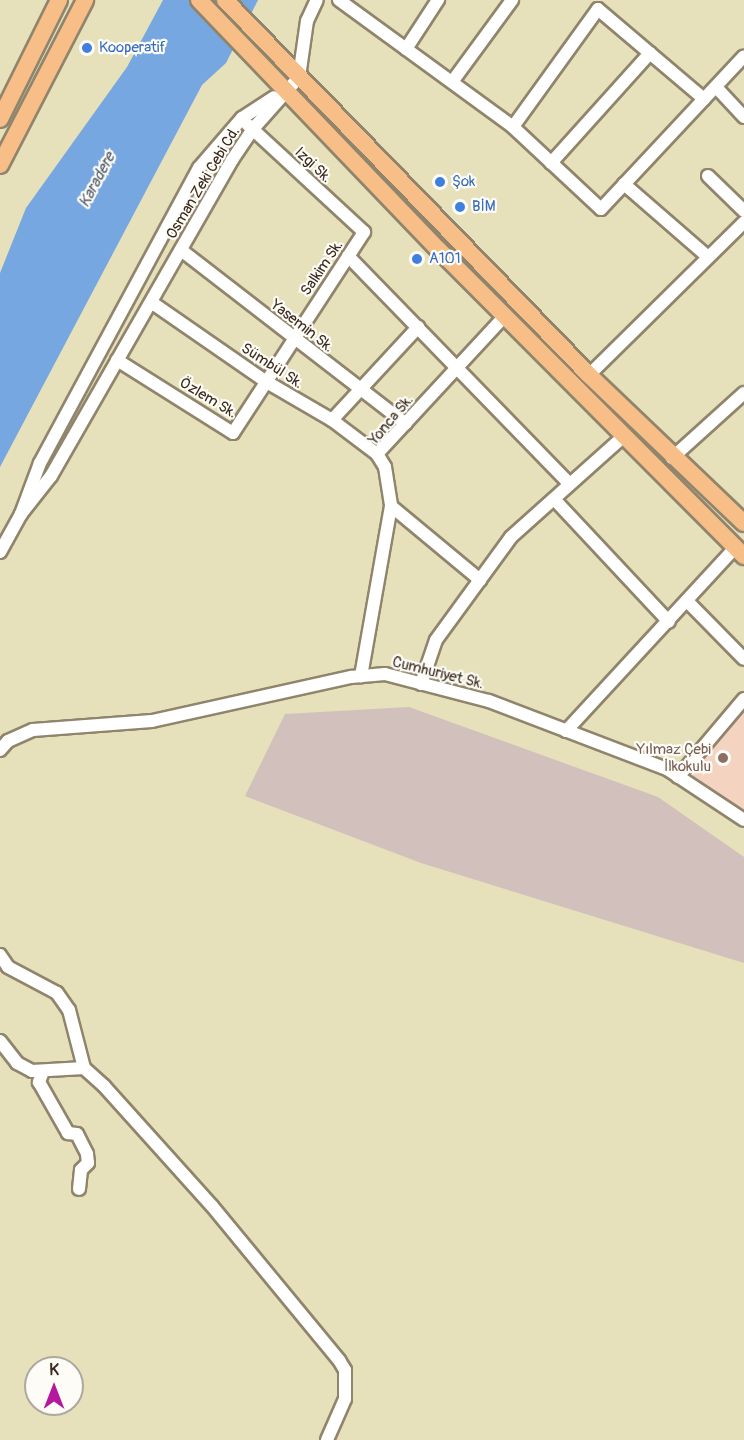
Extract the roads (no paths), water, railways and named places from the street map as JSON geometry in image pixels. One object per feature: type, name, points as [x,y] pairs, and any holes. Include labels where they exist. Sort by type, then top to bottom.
[{"type":"main road","points":[[0,119],[59,0]]},
{"type":"main road","points":[[0,165],[85,0]]},
{"type":"main road","points":[[199,0],[504,317],[740,552]]},
{"type":"main road","points":[[225,0],[589,375],[672,458],[744,524]]},
{"type":"street","points":[[285,90],[294,72],[307,21],[317,0]]},
{"type":"street","points":[[339,0],[513,127],[601,209],[744,56]]},
{"type":"street","points":[[406,49],[438,0]]},
{"type":"street","points":[[452,82],[512,0]]},
{"type":"street","points":[[513,127],[593,4],[704,99]]},
{"type":"street","points":[[551,163],[650,53]]},
{"type":"street","points":[[716,87],[744,117]]},
{"type":"street","name":"Osman Zeki Cebi Cd.","points":[[0,552],[21,514],[40,463],[200,168],[242,118],[285,90]]},
{"type":"street","name":"Osman Zeki Cebi Cd.","points":[[21,514],[51,476],[252,130],[285,90]]},
{"type":"street","name":"Izgi Sk.","points":[[242,118],[252,130],[364,232]]},
{"type":"street","points":[[708,176],[744,211]]},
{"type":"street","points":[[624,184],[708,257]]},
{"type":"street","points":[[589,375],[744,222]]},
{"type":"street","name":"Salkim Sk.","points":[[265,381],[364,232]]},
{"type":"street","name":"Yasemin Sk.","points":[[181,250],[293,339],[406,423]]},
{"type":"street","points":[[348,256],[570,484]]},
{"type":"street","name":"Sümbül Sk.","points":[[151,302],[265,381],[332,420],[377,454]]},
{"type":"street","name":"Yonca Sk.","points":[[361,676],[391,507],[385,467],[377,454],[504,317]]},
{"type":"street","points":[[332,420],[418,327]]},
{"type":"street","name":"Özlem Sk.","points":[[117,360],[233,433],[265,381]]},
{"type":"street","points":[[672,458],[744,393]]},
{"type":"street","points":[[421,684],[436,640],[511,537],[623,437]]},
{"type":"street","points":[[554,499],[669,622]]},
{"type":"street","points":[[391,507],[480,580]]},
{"type":"street","points":[[566,731],[687,601],[740,552]]},
{"type":"street","points":[[687,601],[744,659]]},
{"type":"street","name":"Cumhuriyet Sk.","points":[[0,750],[8,741],[33,730],[152,721],[361,676],[385,674],[489,701],[566,731],[678,777],[744,820]]},
{"type":"street","points":[[678,777],[744,699]]},
{"type":"street","points":[[0,955],[8,967],[57,993],[69,1010],[84,1068],[212,1206],[339,1360],[345,1370],[345,1399],[327,1440]]},
{"type":"street","points":[[0,1041],[17,1063],[42,1074],[84,1068]]},
{"type":"street","points":[[42,1074],[39,1082],[68,1133],[77,1134],[87,1154],[88,1164],[81,1170],[79,1189]]},
{"type":"water","name":"Karadere","points":[[163,0],[258,0],[226,63],[202,85],[0,467],[0,273],[26,208],[127,67]]},
{"type":"place","name":"Kooperatif","points":[[87,48]]},
{"type":"place","name":"Şok","points":[[440,182]]},
{"type":"place","name":"BİM","points":[[460,207]]},
{"type":"place","name":"A101","points":[[417,259]]},
{"type":"place","name":"Yılmaz Çebi İlkokulu","points":[[723,758]]}]
